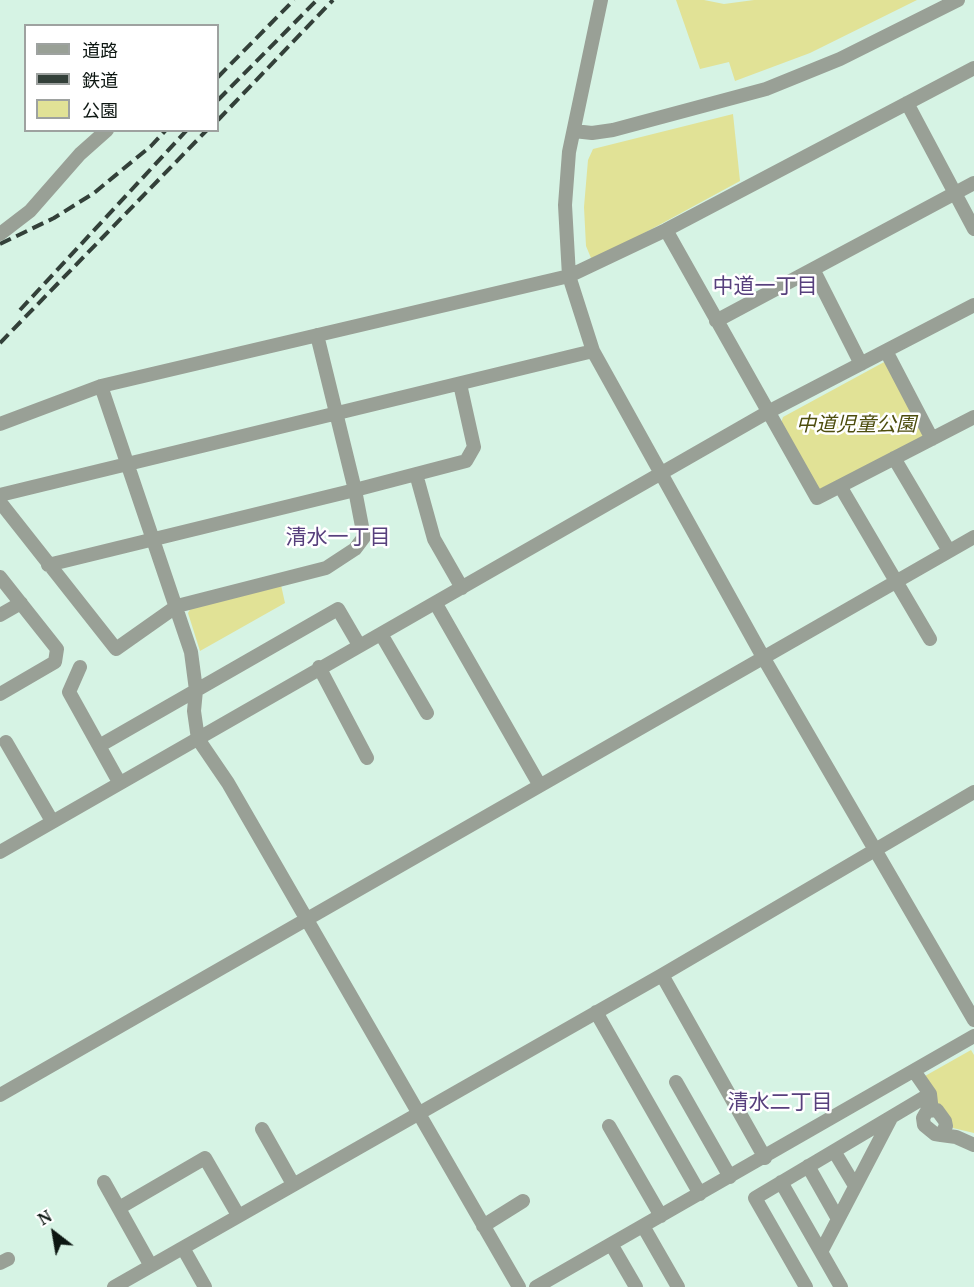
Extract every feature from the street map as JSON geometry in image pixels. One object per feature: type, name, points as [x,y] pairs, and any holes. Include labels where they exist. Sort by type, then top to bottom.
[{"type":"street","points":[[601,0],[566,175],[565,205],[569,276],[592,351],[763,657],[974,1020]]},
{"type":"street","points":[[574,130],[592,133],[613,130],[766,89],[840,59],[958,0]]},
{"type":"street","points":[[2,421],[101,386],[569,276],[666,230],[974,68]]},
{"type":"street","points":[[908,103],[974,229]]},
{"type":"street","points":[[0,234],[30,210],[80,154],[105,132]]},
{"type":"street","points":[[716,321],[974,183]]},
{"type":"street","points":[[666,230],[818,498],[974,417]]},
{"type":"street","points":[[813,269],[861,364]]},
{"type":"street","points":[[0,852],[768,412],[974,306]]},
{"type":"street","points":[[0,502],[116,649],[177,606],[326,568],[355,549],[364,537],[337,412],[317,335]]},
{"type":"street","points":[[0,495],[592,351]]},
{"type":"street","points":[[886,351],[932,439]]},
{"type":"street","points":[[48,565],[153,537],[355,490],[466,461],[474,447],[460,384]]},
{"type":"street","points":[[101,386],[191,652],[196,690],[194,711],[198,739],[228,783],[519,1287]]},
{"type":"street","points":[[894,458],[949,551]]},
{"type":"street","points":[[416,474],[434,539],[462,588]]},
{"type":"street","points":[[840,486],[930,639]]},
{"type":"street","points":[[0,1095],[307,920],[539,784],[974,537]]},
{"type":"street","points":[[0,577],[57,649],[55,663],[0,694]]},
{"type":"street","points":[[0,615],[21,603]]},
{"type":"street","points":[[436,604],[539,784]]},
{"type":"street","points":[[99,746],[338,609],[359,645]]},
{"type":"street","points":[[381,634],[427,713]]},
{"type":"street","points":[[80,667],[69,692],[119,782]]},
{"type":"street","points":[[319,668],[367,758]]},
{"type":"street","points":[[6,742],[52,821]]},
{"type":"street","points":[[114,1287],[662,975],[974,792]]},
{"type":"street","points":[[662,975],[765,1158]]},
{"type":"street","points":[[596,1012],[700,1194]]},
{"type":"street","points":[[536,1287],[559,1281],[611,1244],[765,1158],[974,1036]]},
{"type":"street","points":[[914,1071],[930,1094],[932,1111],[927,1111],[923,1118],[924,1125],[935,1134],[956,1137],[974,1145]]},
{"type":"street","points":[[676,1082],[730,1177]]},
{"type":"street","points":[[806,1287],[755,1198],[930,1094]]},
{"type":"street","points":[[821,1252],[891,1117]]},
{"type":"street","points":[[609,1126],[661,1216]]},
{"type":"street","points":[[262,1129],[293,1184]]},
{"type":"street","points":[[834,1150],[855,1186]]},
{"type":"street","points":[[118,1208],[205,1158],[238,1215]]},
{"type":"street","points":[[808,1166],[838,1219]]},
{"type":"street","points":[[104,1182],[151,1266]]},
{"type":"street","points":[[781,1182],[841,1287]]},
{"type":"street","points":[[483,1226],[523,1201]]},
{"type":"street","points":[[643,1226],[678,1287]]},
{"type":"street","points":[[611,1244],[636,1287]]},
{"type":"street","points":[[183,1248],[205,1287]]},
{"type":"green space","points":[[676,0],[704,0],[724,4],[754,0],[917,0],[810,53],[735,81],[729,62],[700,69]]},
{"type":"green space","points":[[733,114],[740,181],[602,256],[591,258],[586,246],[584,207],[588,160],[593,149]]},
{"type":"green space","name":"中道児童公園","points":[[886,361],[924,432],[922,437],[820,491],[781,423],[783,417]]},
{"type":"green space","points":[[281,585],[285,603],[200,651],[188,613],[192,606]]},
{"type":"green space","points":[[971,1050],[974,1055],[974,1133],[953,1128],[949,1117],[936,1101],[925,1076]]},
{"type":"railway","points":[[219,76],[294,0]]},
{"type":"railway","points":[[219,99],[317,0]]},
{"type":"railway","points":[[219,119],[333,0]]},
{"type":"railway","points":[[0,244],[54,218],[94,193],[151,146],[164,132]]},
{"type":"railway","points":[[20,310],[185,132]]},
{"type":"railway","points":[[0,343],[205,132]]},
{"type":"district","name":"中道一丁目","points":[[765,287]]},
{"type":"district","name":"清水一丁目","points":[[338,538]]},
{"type":"district","name":"清水二丁目","points":[[780,1103]]}]
